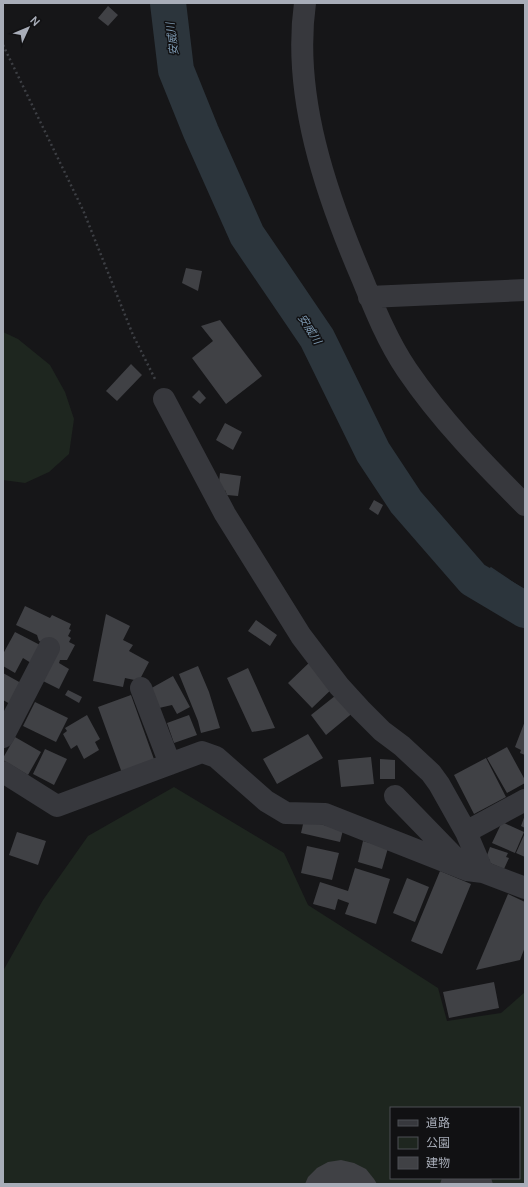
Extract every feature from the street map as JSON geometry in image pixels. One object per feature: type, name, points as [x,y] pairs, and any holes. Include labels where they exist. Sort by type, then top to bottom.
[{"type":"street","points":[[305,3],[302,39],[304,88],[314,138],[323,171],[342,227],[369,297],[392,345],[407,370],[468,446],[525,504]]},
{"type":"street","points":[[369,297],[525,290]]},
{"type":"street","points":[[164,398],[225,514],[301,636],[339,686],[360,709],[382,731],[402,746],[431,773],[439,784],[466,832],[475,871]]},
{"type":"street","points":[[3,737],[49,648]]},
{"type":"street","points":[[141,688],[170,764]]},
{"type":"street","points":[[3,772],[57,806],[202,752],[216,757],[266,801],[286,813],[325,814],[475,871],[525,888]]},
{"type":"street","points":[[395,796],[475,871]]},
{"type":"street","points":[[466,832],[525,800]]},
{"type":"path","points":[[3,45],[83,210],[133,335],[164,398]]},
{"type":"green space","points":[[3,332],[18,339],[50,365],[65,392],[74,419],[69,454],[49,472],[25,483],[3,480]]},
{"type":"green space","points":[[174,787],[284,853],[308,905],[438,988],[447,1021],[501,1013],[525,992],[525,1184],[3,1184],[3,971],[43,900],[88,836]]},
{"type":"shaded area","points":[[491,567],[525,590],[525,622],[473,588],[473,579]]},
{"type":"building","points":[[108,6],[118,15],[108,26],[98,18]]},
{"type":"building","points":[[186,268],[202,271],[198,291],[182,283]]},
{"type":"building","points":[[220,320],[262,376],[226,404],[192,358],[213,341],[201,326]]},
{"type":"building","points":[[131,364],[142,375],[117,401],[106,391]]},
{"type":"building","points":[[199,390],[206,398],[200,404],[192,397]]},
{"type":"building","points":[[225,423],[242,432],[233,450],[216,440]]},
{"type":"building","points":[[220,473],[241,476],[238,496],[227,495],[225,490],[218,490]]},
{"type":"building","points":[[374,500],[383,505],[378,515],[369,509]]},
{"type":"building","points":[[25,606],[50,618],[52,615],[71,624],[69,629],[71,630],[68,636],[71,638],[69,642],[75,645],[67,660],[60,660],[59,663],[69,669],[59,689],[37,678],[52,647],[39,641],[37,635],[16,625]]},
{"type":"building","points":[[106,614],[130,626],[123,640],[133,645],[129,651],[149,662],[139,681],[125,678],[123,687],[93,681]]},
{"type":"building","points":[[256,620],[277,635],[270,646],[248,631]]},
{"type":"building","points":[[15,632],[40,645],[31,663],[23,658],[15,673],[3,666],[3,654]]},
{"type":"building","points":[[313,659],[337,684],[312,708],[288,683]]},
{"type":"building","points":[[198,666],[209,692],[220,728],[201,733],[198,721],[179,674]]},
{"type":"building","points":[[248,668],[275,728],[252,732],[227,678]]},
{"type":"building","points":[[3,673],[21,683],[10,704],[3,700]]},
{"type":"building","points":[[173,676],[190,707],[177,714],[172,705],[159,708],[148,690]]},
{"type":"building","points":[[68,690],[82,697],[79,703],[65,695]]},
{"type":"building","points":[[340,692],[355,711],[326,735],[311,715]]},
{"type":"building","points":[[131,695],[155,762],[122,773],[98,707]]},
{"type":"building","points":[[35,702],[68,718],[56,742],[23,726]]},
{"type":"building","points":[[87,715],[100,739],[95,742],[99,750],[84,759],[77,745],[71,749],[63,734],[67,731],[65,728]]},
{"type":"building","points":[[189,715],[197,735],[174,743],[167,723]]},
{"type":"building","points":[[525,721],[525,755],[520,753],[521,750],[515,747]]},
{"type":"building","points":[[308,734],[323,758],[277,784],[263,759]]},
{"type":"building","points":[[15,737],[41,752],[28,775],[3,760]]},
{"type":"building","points":[[507,747],[525,780],[525,783],[507,793],[487,758]]},
{"type":"building","points":[[45,749],[67,759],[54,785],[33,774]]},
{"type":"building","points":[[371,757],[374,784],[341,787],[338,760]]},
{"type":"building","points":[[486,758],[506,797],[474,814],[454,775]]},
{"type":"building","points":[[380,759],[395,760],[395,779],[380,779]]},
{"type":"building","points":[[525,815],[525,828],[521,826]]},
{"type":"building","points":[[304,820],[343,830],[340,842],[301,833]]},
{"type":"building","points":[[502,822],[524,832],[515,853],[492,843]]},
{"type":"building","points":[[17,832],[46,841],[38,865],[9,855]]},
{"type":"building","points":[[525,833],[525,857],[516,853]]},
{"type":"building","points":[[363,841],[388,848],[382,869],[358,862]]},
{"type":"building","points":[[307,846],[339,853],[332,880],[301,873]]},
{"type":"building","points":[[490,847],[508,853],[506,857],[509,858],[504,869],[490,863],[490,860],[486,858]]},
{"type":"building","points":[[355,868],[390,879],[376,924],[345,914],[349,903],[338,899],[335,910],[313,904],[320,882],[348,891]]},
{"type":"building","points":[[440,871],[471,884],[442,954],[411,941]]},
{"type":"building","points":[[407,878],[429,887],[415,922],[393,913]]},
{"type":"building","points":[[508,894],[525,902],[525,947],[520,960],[476,970]]},
{"type":"building","points":[[494,982],[499,1008],[449,1018],[443,992]]},
{"type":"building","points":[[341,1160],[354,1163],[366,1169],[377,1184],[305,1184],[308,1177],[317,1168],[328,1162]]},
{"type":"building","points":[[442,1179],[491,1179],[493,1184],[440,1184]]},
{"type":"waterway","name":"安威川","points":[[168,3],[176,70],[201,132],[247,235],[317,338],[373,452],[406,502],[473,579],[525,610]]}]
